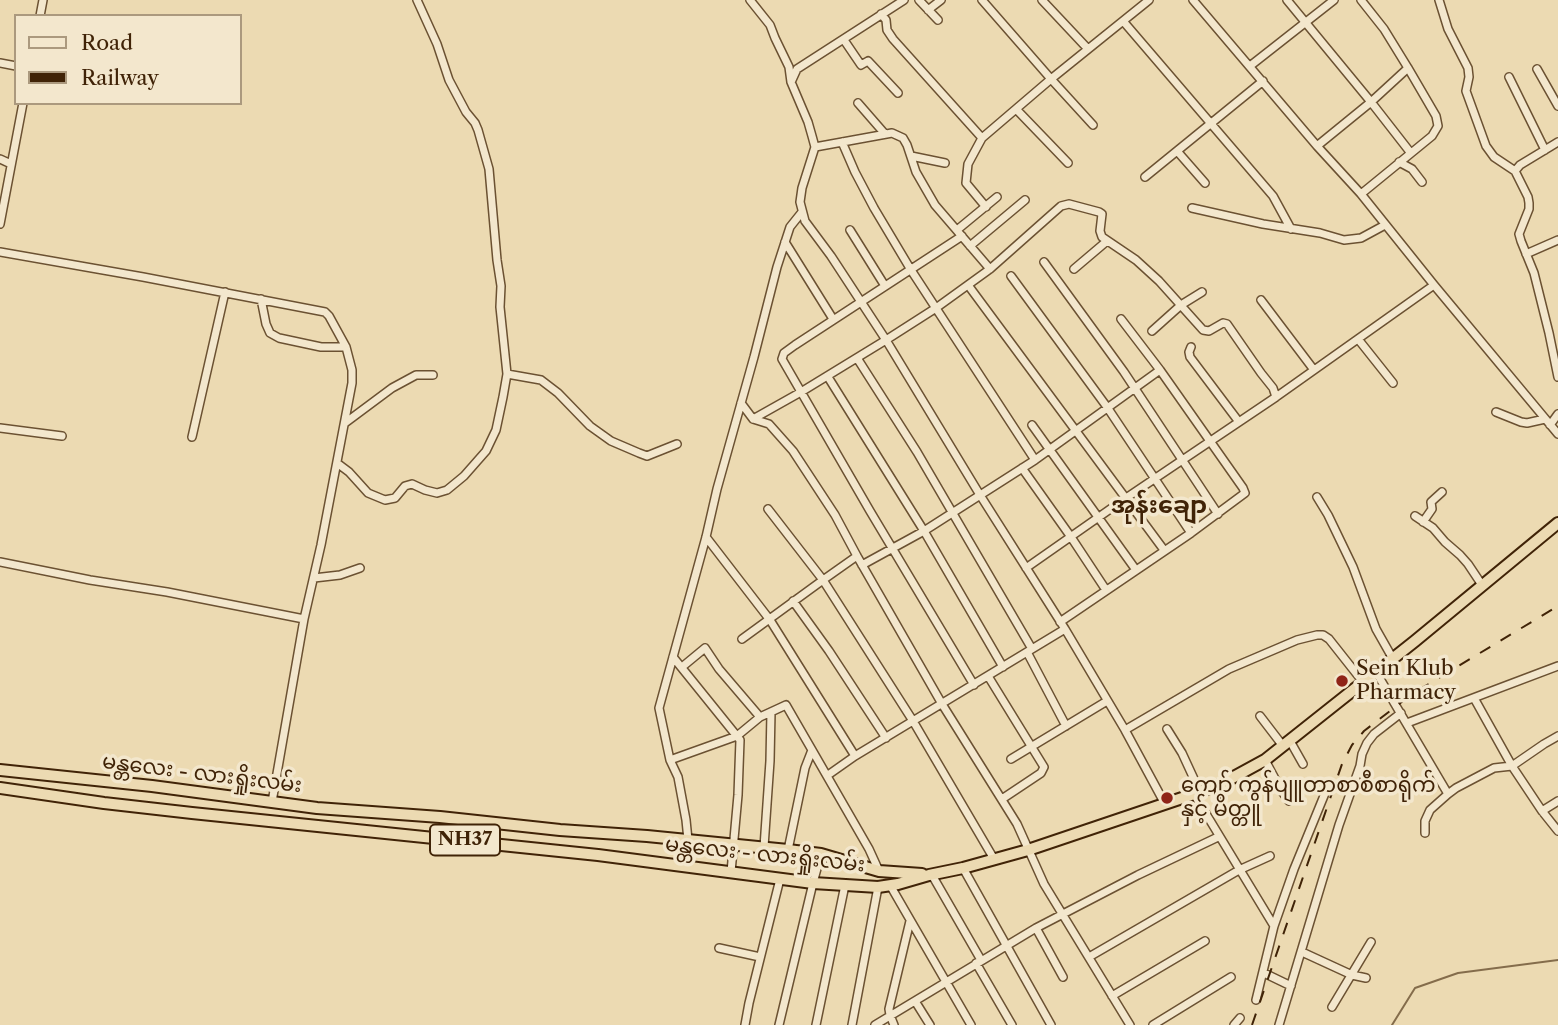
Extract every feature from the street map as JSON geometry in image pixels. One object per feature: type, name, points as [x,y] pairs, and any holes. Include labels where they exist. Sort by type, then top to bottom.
[{"type":"highway","name":"NH37","points":[[930,875],[1028,850],[1165,804],[1221,784],[1265,760],[1558,523]]},
{"type":"highway","name":"မန္တလေး - လားရှိုးလမ်း","points":[[0,770],[152,786],[317,808],[764,847],[821,854],[879,871],[930,875]]},
{"type":"highway","name":"မန္တလေး - လားရှိုးလမ်း","points":[[0,788],[180,812],[632,859],[813,883],[878,887],[930,875]]},
{"type":"highway","points":[[632,835],[632,859]]},
{"type":"street","points":[[337,463],[368,493],[384,500],[395,498],[405,485],[412,484],[437,493],[447,490],[464,476],[486,451],[493,439],[503,397],[507,374],[489,169],[475,123],[449,80],[418,0]]},
{"type":"street","points":[[750,0],[770,25],[793,68],[791,82],[815,147],[800,202],[805,221],[886,340],[1125,730],[1165,804]]},
{"type":"street","points":[[793,68],[844,40],[904,0]]},
{"type":"street","points":[[919,0],[939,20]]},
{"type":"street","points":[[928,10],[941,0]]},
{"type":"street","points":[[982,0],[1093,125]]},
{"type":"street","points":[[1042,0],[1088,49]]},
{"type":"street","points":[[986,207],[967,183],[968,164],[982,138],[1149,0]]},
{"type":"street","points":[[1193,0],[1361,194],[1558,434]]},
{"type":"street","points":[[1287,0],[1410,152]]},
{"type":"street","points":[[1250,66],[1334,0]]},
{"type":"street","points":[[1361,0],[1384,29],[1408,68],[1436,116],[1438,126],[1432,136],[1361,194]]},
{"type":"street","points":[[1439,0],[1448,29],[1468,68],[1466,91],[1486,146],[1494,157],[1515,171],[1528,197],[1529,209],[1519,234],[1534,273],[1558,377]]},
{"type":"street","points":[[881,14],[893,39],[982,138]]},
{"type":"street","points":[[1123,21],[1273,196],[1292,229]]},
{"type":"street","points":[[844,40],[861,65],[868,61],[898,93]]},
{"type":"street","points":[[1317,146],[1408,68]]},
{"type":"street","points":[[1537,69],[1558,106]]},
{"type":"street","points":[[1509,77],[1545,150]]},
{"type":"street","points":[[1144,177],[1262,81]]},
{"type":"street","points":[[858,103],[885,134]]},
{"type":"street","points":[[0,224],[23,105]]},
{"type":"street","points":[[1016,109],[1068,163]]},
{"type":"street","points":[[815,147],[892,133],[903,138],[923,187],[990,269]]},
{"type":"street","points":[[842,142],[861,184],[911,270],[1035,460]]},
{"type":"street","points":[[1515,171],[1520,164],[1558,142]]},
{"type":"street","points":[[1177,151],[1205,183]]},
{"type":"street","points":[[911,156],[945,163]]},
{"type":"street","points":[[0,159],[12,164]]},
{"type":"street","points":[[1399,162],[1412,169],[1422,182]]},
{"type":"street","points":[[974,685],[782,359],[784,353],[832,319],[911,270],[960,233],[998,197]]},
{"type":"street","points":[[970,246],[1025,200]]},
{"type":"street","points":[[753,419],[828,377],[936,308],[990,269],[1061,206],[1069,204],[1102,214],[1102,237],[1136,260],[1203,330],[1209,331],[1223,323],[1227,324],[1273,388],[1276,397]]},
{"type":"street","points":[[1192,208],[1344,240],[1362,238],[1385,225]]},
{"type":"street","points":[[688,839],[678,777],[670,760],[659,708],[785,242],[790,227],[802,212]]},
{"type":"street","points":[[850,230],[885,286]]},
{"type":"street","points":[[1526,254],[1558,240]]},
{"type":"street","points":[[1074,269],[1107,241]]},
{"type":"street","points":[[785,242],[832,319]]},
{"type":"street","points":[[0,252],[325,312],[346,347],[352,370],[352,383],[304,619],[272,802]]},
{"type":"street","points":[[1044,262],[1094,330],[1218,514]]},
{"type":"street","points":[[1011,276],[1107,407],[1191,533]]},
{"type":"street","points":[[968,285],[1164,550]]},
{"type":"street","points":[[1026,568],[1434,285]]},
{"type":"street","points":[[192,437],[225,292]]},
{"type":"street","points":[[1152,331],[1181,305],[1202,292]]},
{"type":"street","points":[[261,299],[266,324],[270,332],[279,338],[321,347],[346,347]]},
{"type":"street","points":[[1261,300],[1314,370]]},
{"type":"street","points":[[828,775],[855,755],[1030,651],[1106,590],[1245,493],[1160,370],[1121,319]]},
{"type":"street","points":[[1358,339],[1393,383]]},
{"type":"street","points":[[1191,347],[1191,357],[1239,422]]},
{"type":"street","points":[[857,358],[952,513],[1030,651],[1066,726]]},
{"type":"street","points":[[862,565],[925,531],[1035,460],[1160,370]]},
{"type":"street","points":[[507,374],[541,380],[590,426],[611,441],[639,453],[647,456],[677,444]]},
{"type":"street","points":[[344,424],[392,388],[416,375],[433,375]]},
{"type":"street","points":[[828,377],[925,531],[1003,667]]},
{"type":"street","points":[[741,403],[753,419],[769,424],[793,451],[835,514],[942,705],[1017,824],[1044,884],[1130,1025]]},
{"type":"street","points":[[1496,412],[1527,423],[1547,422],[1558,414]]},
{"type":"street","points":[[1032,425],[1136,570]]},
{"type":"street","points":[[0,428],[62,436]]},
{"type":"street","points":[[1022,468],[1106,590]]},
{"type":"street","points":[[1423,522],[1432,509],[1431,502],[1442,492]]},
{"type":"street","points":[[1317,496],[1353,567],[1376,629],[1393,659]]},
{"type":"street","points":[[768,509],[823,580],[913,721],[994,859]]},
{"type":"street","points":[[1415,516],[1433,528],[1460,555],[1482,586]]},
{"type":"street","points":[[706,537],[770,620],[855,755]]},
{"type":"street","points":[[742,639],[857,556]]},
{"type":"street","points":[[0,562],[304,619]]},
{"type":"street","points":[[314,578],[340,575],[360,568]]},
{"type":"street","points":[[793,601],[886,738]]},
{"type":"street","points":[[1125,730],[1229,669],[1297,640],[1317,635],[1329,639],[1363,682]]},
{"type":"street","points":[[682,667],[705,648],[719,669],[760,717]]},
{"type":"street","points":[[673,657],[740,740],[731,872]]},
{"type":"street","points":[[1407,723],[1558,666]]},
{"type":"street","points":[[1376,672],[1448,794]]},
{"type":"street","points":[[988,676],[1044,767],[1041,773],[1002,799]]},
{"type":"street","points":[[1474,698],[1512,766],[1558,831]]},
{"type":"street","points":[[1012,759],[1107,701]]},
{"type":"street","points":[[670,760],[737,736],[760,717],[786,705],[828,775],[879,871]]},
{"type":"street","points":[[764,847],[771,712]]},
{"type":"street","points":[[1281,1024],[1362,754],[1374,734],[1401,713]]},
{"type":"street","points":[[1259,716],[1287,743],[1303,764]]},
{"type":"street","points":[[1167,729],[1182,752],[1197,793],[1219,836],[1274,926]]},
{"type":"street","points":[[1425,832],[1425,821],[1430,810],[1456,788],[1494,768],[1512,766],[1558,736]]},
{"type":"street","points":[[789,850],[805,768],[812,750]]},
{"type":"street","points":[[1265,760],[1289,801]]},
{"type":"street","points":[[1256,1000],[1274,926],[1328,786]]},
{"type":"street","points":[[1542,811],[1558,802]]},
{"type":"street","points":[[875,1025],[1036,928],[1138,874],[1219,836]]},
{"type":"street","points":[[779,1025],[821,854]]},
{"type":"street","points":[[1088,957],[1239,870],[1270,856]]},
{"type":"street","points":[[963,868],[1051,1025]]},
{"type":"street","points":[[930,875],[1012,1025]]},
{"type":"street","points":[[745,1025],[748,1003],[780,879]]},
{"type":"street","points":[[816,1025],[845,885]]},
{"type":"street","points":[[890,886],[971,1025]]},
{"type":"street","points":[[852,1025],[878,887]]},
{"type":"street","points":[[894,1025],[889,1009],[910,921]]},
{"type":"street","points":[[1036,928],[1063,977]]},
{"type":"street","points":[[1112,996],[1205,941]]},
{"type":"street","points":[[1332,1007],[1371,942]]},
{"type":"street","points":[[719,948],[760,957]]},
{"type":"street","points":[[1302,952],[1352,975],[1366,978]]},
{"type":"street","points":[[1264,973],[1291,986]]},
{"type":"street","points":[[1153,1025],[1231,976]]},
{"type":"street","points":[[915,1001],[930,1025]]},
{"type":"waterway","points":[[1392,1025],[1415,988],[1458,973],[1558,960]]},
{"type":"railway","points":[[1252,1025],[1342,764],[1352,745],[1364,731],[1412,694],[1558,606]]},
{"type":"place","name":"Sein Klub Pharmacy","points":[[1342,681]]},
{"type":"place","name":"ကျော် ကွန်ပျူတာစာစီစာရိုက် နှင့် မိတ္တူ","points":[[1167,798]]},
{"type":"district","name":"အုန်းချော","points":[[1159,506]]}]
